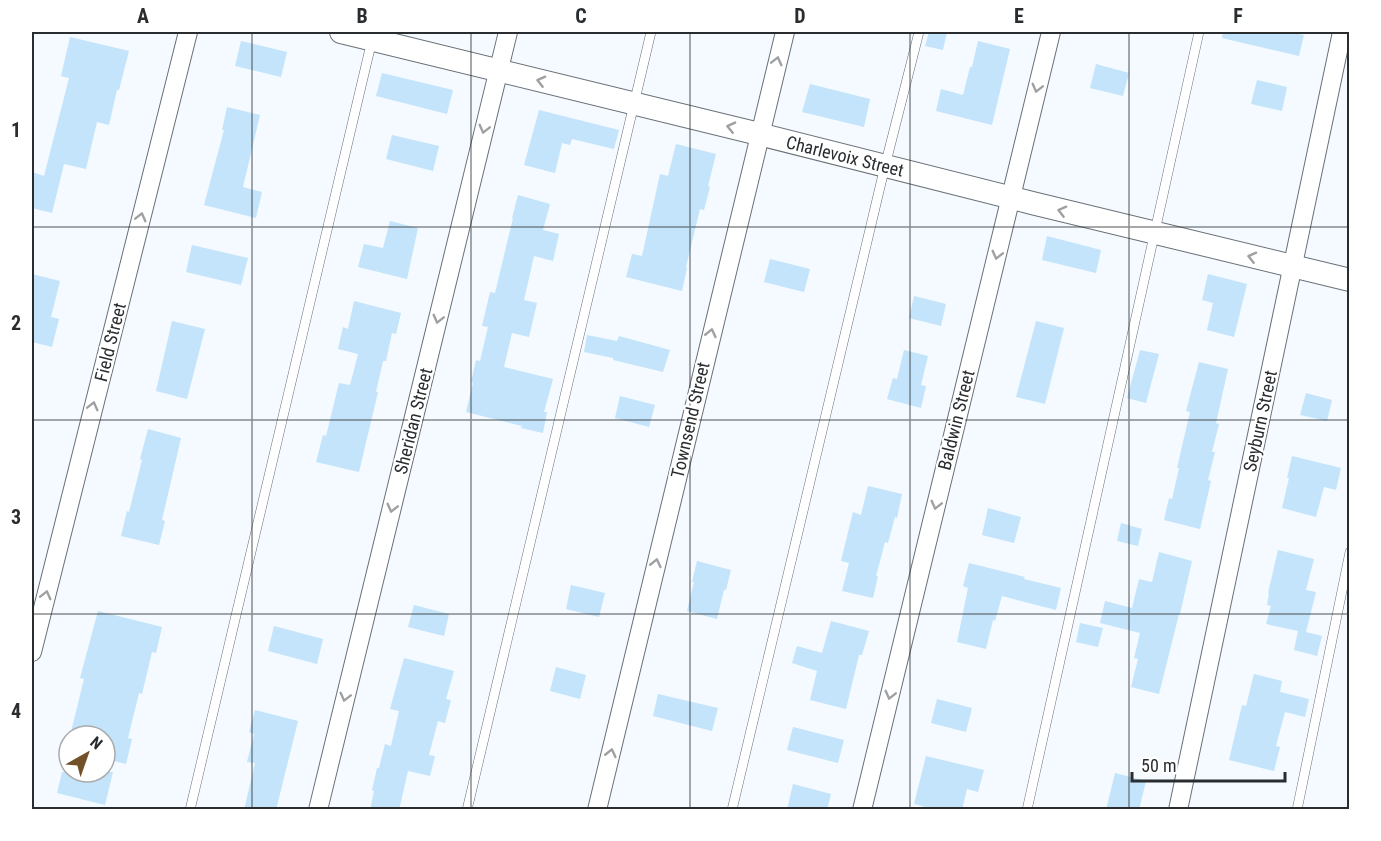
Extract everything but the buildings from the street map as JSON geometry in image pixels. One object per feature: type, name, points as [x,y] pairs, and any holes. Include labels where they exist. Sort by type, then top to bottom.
[{"type":"street","name":"Field Street","points":[[32,652],[188,32]]},
{"type":"street","name":"Charlevoix Street","points":[[341,32],[373,35],[498,70],[1350,280]]},
{"type":"street","name":"Sheridan Street","points":[[318,810],[508,32]]},
{"type":"street","name":"Townsend Street","points":[[597,810],[785,32]]},
{"type":"street","name":"Baldwin Street","points":[[862,810],[1051,32]]},
{"type":"street","name":"Seyburn Street","points":[[1178,810],[1342,32]]},
{"type":"lane","points":[[467,810],[651,32]]},
{"type":"lane","points":[[732,810],[919,32]]},
{"type":"lane","points":[[1027,810],[1199,32]]},
{"type":"lane","points":[[190,810],[373,35]]},
{"type":"lane","points":[[1297,810],[1350,552]]}]
